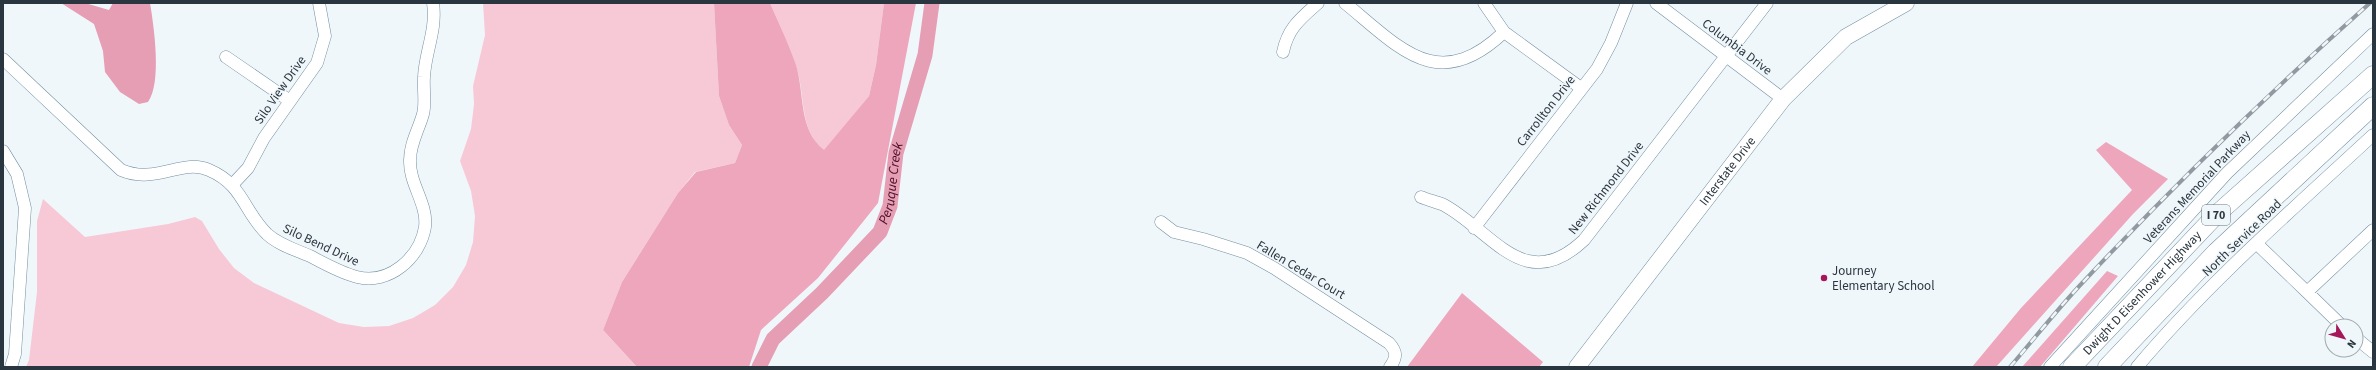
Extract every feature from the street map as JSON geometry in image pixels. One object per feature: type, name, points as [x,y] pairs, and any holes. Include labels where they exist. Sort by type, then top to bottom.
[{"type":"highway","name":"Dwight D Eisenhower Highway","points":[[2072,367],[2217,214],[2373,75]]},
{"type":"highway","name":"Dwight D Eisenhower Highway","points":[[2107,367],[2216,252],[2373,106]]},
{"type":"main road","name":"Interstate Drive","points":[[1577,367],[1783,99],[1846,38],[1906,3]]},
{"type":"street","name":"Silo View Drive","points":[[233,184],[248,168],[264,138],[317,63],[323,48],[325,36],[319,3]]},
{"type":"street","name":"Silo Bend Drive","points":[[3,59],[121,170],[141,176],[198,167],[208,170],[233,184],[268,235],[292,248],[358,277],[370,279],[382,277],[404,264],[418,246],[425,226],[425,212],[413,182],[410,161],[412,148],[424,112],[424,76],[435,18],[433,3]]},
{"type":"street","points":[[1283,52],[1286,37],[1295,24],[1318,3]]},
{"type":"street","points":[[1345,3],[1398,47],[1413,56],[1432,61],[1451,63],[1469,57],[1486,49],[1504,32]]},
{"type":"street","points":[[1484,3],[1504,32],[1581,88]]},
{"type":"street","name":"Carrollton Drive","points":[[1474,228],[1596,69],[1611,43],[1627,3]]},
{"type":"street","name":"Columbia Drive","points":[[1656,3],[1783,99]]},
{"type":"street","name":"New Richmond Drive","points":[[1421,197],[1444,205],[1515,258],[1533,262],[1554,260],[1573,252],[1584,240],[1767,3]]},
{"type":"street","name":"Veterans Memorial Parkway","points":[[2050,367],[2227,173],[2373,34]]},
{"type":"street","points":[[226,57],[290,101]]},
{"type":"street","name":"North Service Road","points":[[2137,367],[2159,340],[2256,243],[2373,135]]},
{"type":"street","points":[[3,151],[17,174],[25,208],[15,354],[11,367]]},
{"type":"street","name":"Fallen Cedar Court","points":[[1161,222],[1174,232],[1203,238],[1247,253],[1363,324],[1389,343],[1395,350],[1396,356],[1390,367]]},
{"type":"street","points":[[2307,292],[2373,230]]},
{"type":"street","points":[[2256,243],[2334,318]]},
{"type":"street","points":[[2364,345],[2373,352]]},
{"type":"shaded area","points":[[61,3],[85,3],[109,10],[113,3],[150,3],[155,40],[156,69],[155,82],[148,102],[139,104],[120,92],[105,72],[103,51],[94,24]]},
{"type":"shaded area","points":[[483,3],[714,3],[719,96],[729,125],[742,145],[735,163],[695,172],[678,193],[622,282],[603,330],[637,367],[26,367],[29,360],[37,292],[37,221],[43,199],[85,237],[168,224],[195,217],[202,221],[219,249],[234,268],[254,283],[339,323],[364,327],[389,326],[413,318],[435,305],[453,287],[466,265],[473,242],[475,216],[471,191],[460,161],[471,129],[474,104],[473,86],[485,35]]},
{"type":"shaded area","points":[[714,3],[770,3],[796,65],[806,122],[816,142],[824,150],[869,96],[876,65],[884,3],[916,3],[878,203],[818,278],[761,330],[749,367],[637,367],[603,330],[622,282],[678,193],[696,172],[735,163],[742,145],[729,125],[719,96]]},
{"type":"shaded area","points":[[770,3],[884,3],[876,65],[869,96],[824,151],[816,142],[806,122],[796,66]]},
{"type":"shaded area","points":[[2106,142],[2168,179],[2133,214],[1996,367],[1972,367],[2021,308],[2132,190],[2096,150]]},
{"type":"shaded area","points":[[2107,271],[2118,276],[2040,367],[2022,367]]},
{"type":"shaded area","points":[[1462,293],[1543,362],[1539,367],[1407,367]]},
{"type":"waterway","name":"Peruque Creek","points":[[759,367],[773,339],[822,293],[880,232],[890,206],[896,153],[925,55],[932,3]]},
{"type":"railway","points":[[2010,367],[2075,290],[2154,208],[2260,104],[2370,3]]},
{"type":"place","name":"Journey Elementary School","points":[[1824,278]]}]
